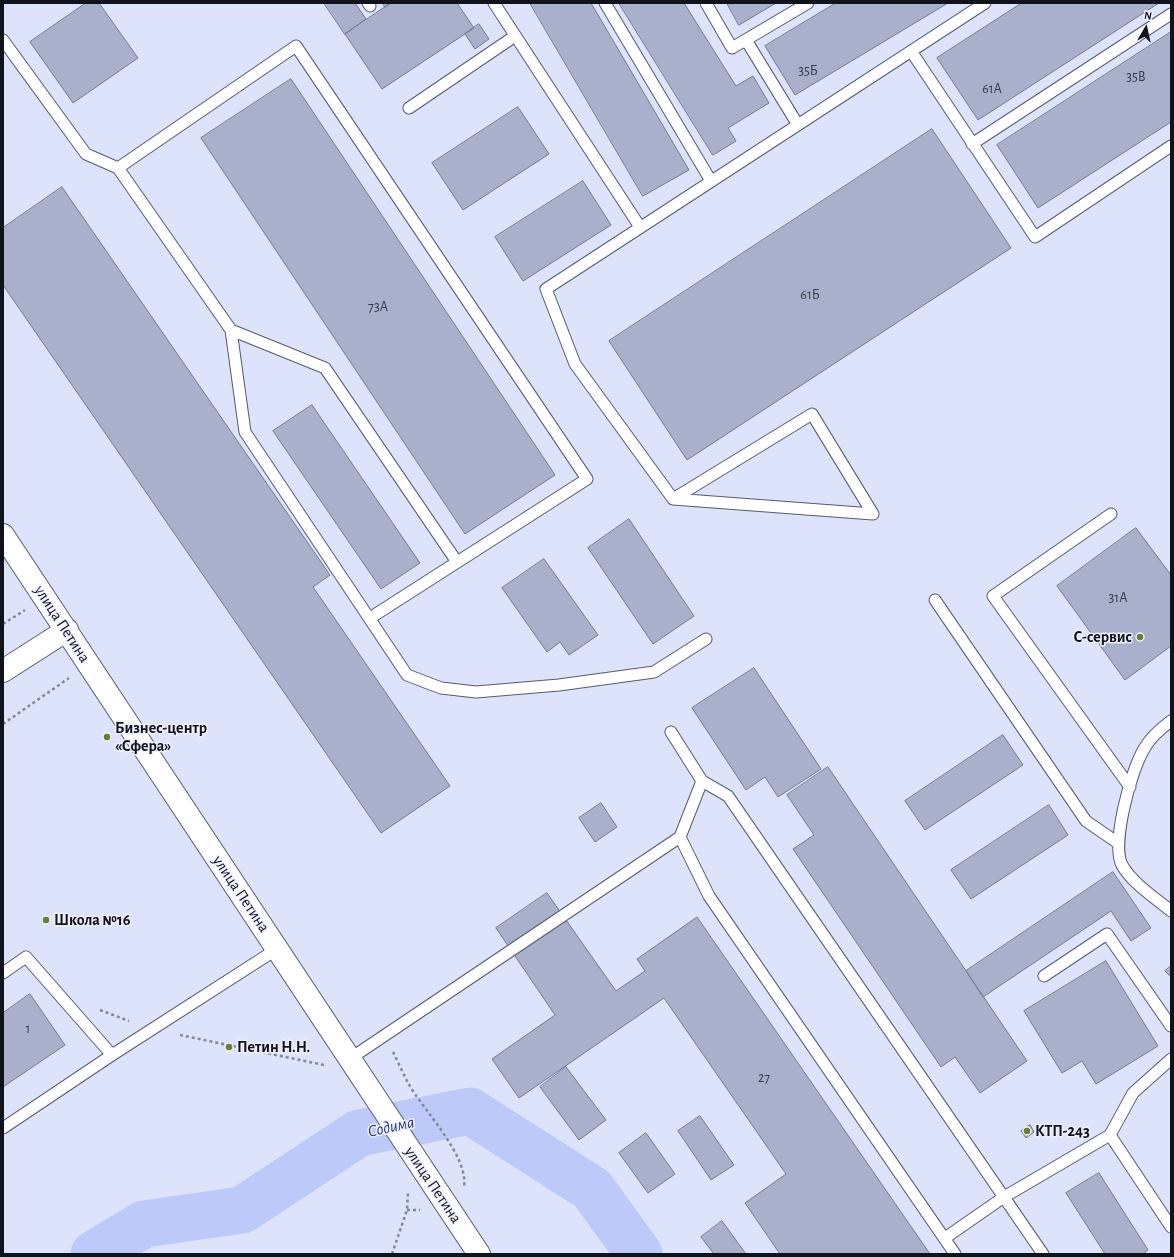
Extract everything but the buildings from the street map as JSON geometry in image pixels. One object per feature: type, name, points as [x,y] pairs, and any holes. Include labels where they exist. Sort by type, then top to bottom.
[{"type":"street","name":"улица Петина","points":[[3,535],[67,630],[125,721],[351,1058],[479,1254]]},
{"type":"street","points":[[3,671],[67,630]]},
{"type":"lane","points":[[494,3],[640,227]]},
{"type":"lane","points":[[605,3],[711,181]]},
{"type":"lane","points":[[706,3],[732,48],[808,3]]},
{"type":"lane","points":[[673,499],[812,414],[873,514],[673,499],[575,364],[546,289],[985,3]]},
{"type":"lane","points":[[972,144],[1171,14]]},
{"type":"lane","points":[[409,108],[515,36]]},
{"type":"lane","points":[[3,40],[86,154],[118,168],[231,330],[245,432],[407,675],[441,688],[476,692],[559,685],[654,672],[706,639]]},
{"type":"lane","points":[[746,40],[798,124]]},
{"type":"lane","points":[[118,168],[296,46],[587,479],[370,618]]},
{"type":"lane","points":[[911,51],[1035,237],[1171,146]]},
{"type":"lane","points":[[231,330],[325,368],[458,562]]},
{"type":"lane","points":[[1111,514],[993,596],[1130,787]]},
{"type":"lane","points":[[935,600],[1086,821],[1118,843]]},
{"type":"lane","points":[[1171,721],[1152,737],[1143,749],[1130,787],[1118,843],[1118,854],[1123,865],[1135,880],[1171,911]]},
{"type":"lane","points":[[671,732],[702,781],[728,796],[1043,1254]]},
{"type":"lane","points":[[351,1058],[680,837],[702,781]]},
{"type":"lane","points":[[680,837],[709,896],[956,1254]]},
{"type":"lane","points":[[1044,976],[1107,934],[1171,1026]]},
{"type":"lane","points":[[3,1128],[112,1055],[278,949]]},
{"type":"lane","points":[[3,972],[26,957],[112,1055]]},
{"type":"lane","points":[[945,1238],[1004,1197],[1110,1135],[1133,1093],[1171,1059]]},
{"type":"lane","points":[[1110,1135],[1171,1227]]},
{"type":"path","points":[[3,624],[26,610]]},
{"type":"path","points":[[3,724],[71,677]]},
{"type":"path","points":[[384,1036],[408,1083],[461,1160],[466,1180],[464,1189]]},
{"type":"path","points":[[392,1254],[407,1210],[408,1188]]},
{"type":"path","points":[[407,1210],[427,1211]]},
{"type":"waterway","name":"Содима","points":[[94,1254],[144,1224],[242,1210],[359,1133],[470,1111],[592,1189],[639,1254]]},
{"type":"place","name":"С-сервис","points":[[1140,637]]},
{"type":"place","name":"Бизнес-центр «Сфера»","points":[[107,737]]},
{"type":"place","name":"Школа №16","points":[[46,920]]},
{"type":"place","name":"Петин Н.Н.","points":[[229,1047]]},
{"type":"place","name":"КТП-243","points":[[1027,1131]]}]
